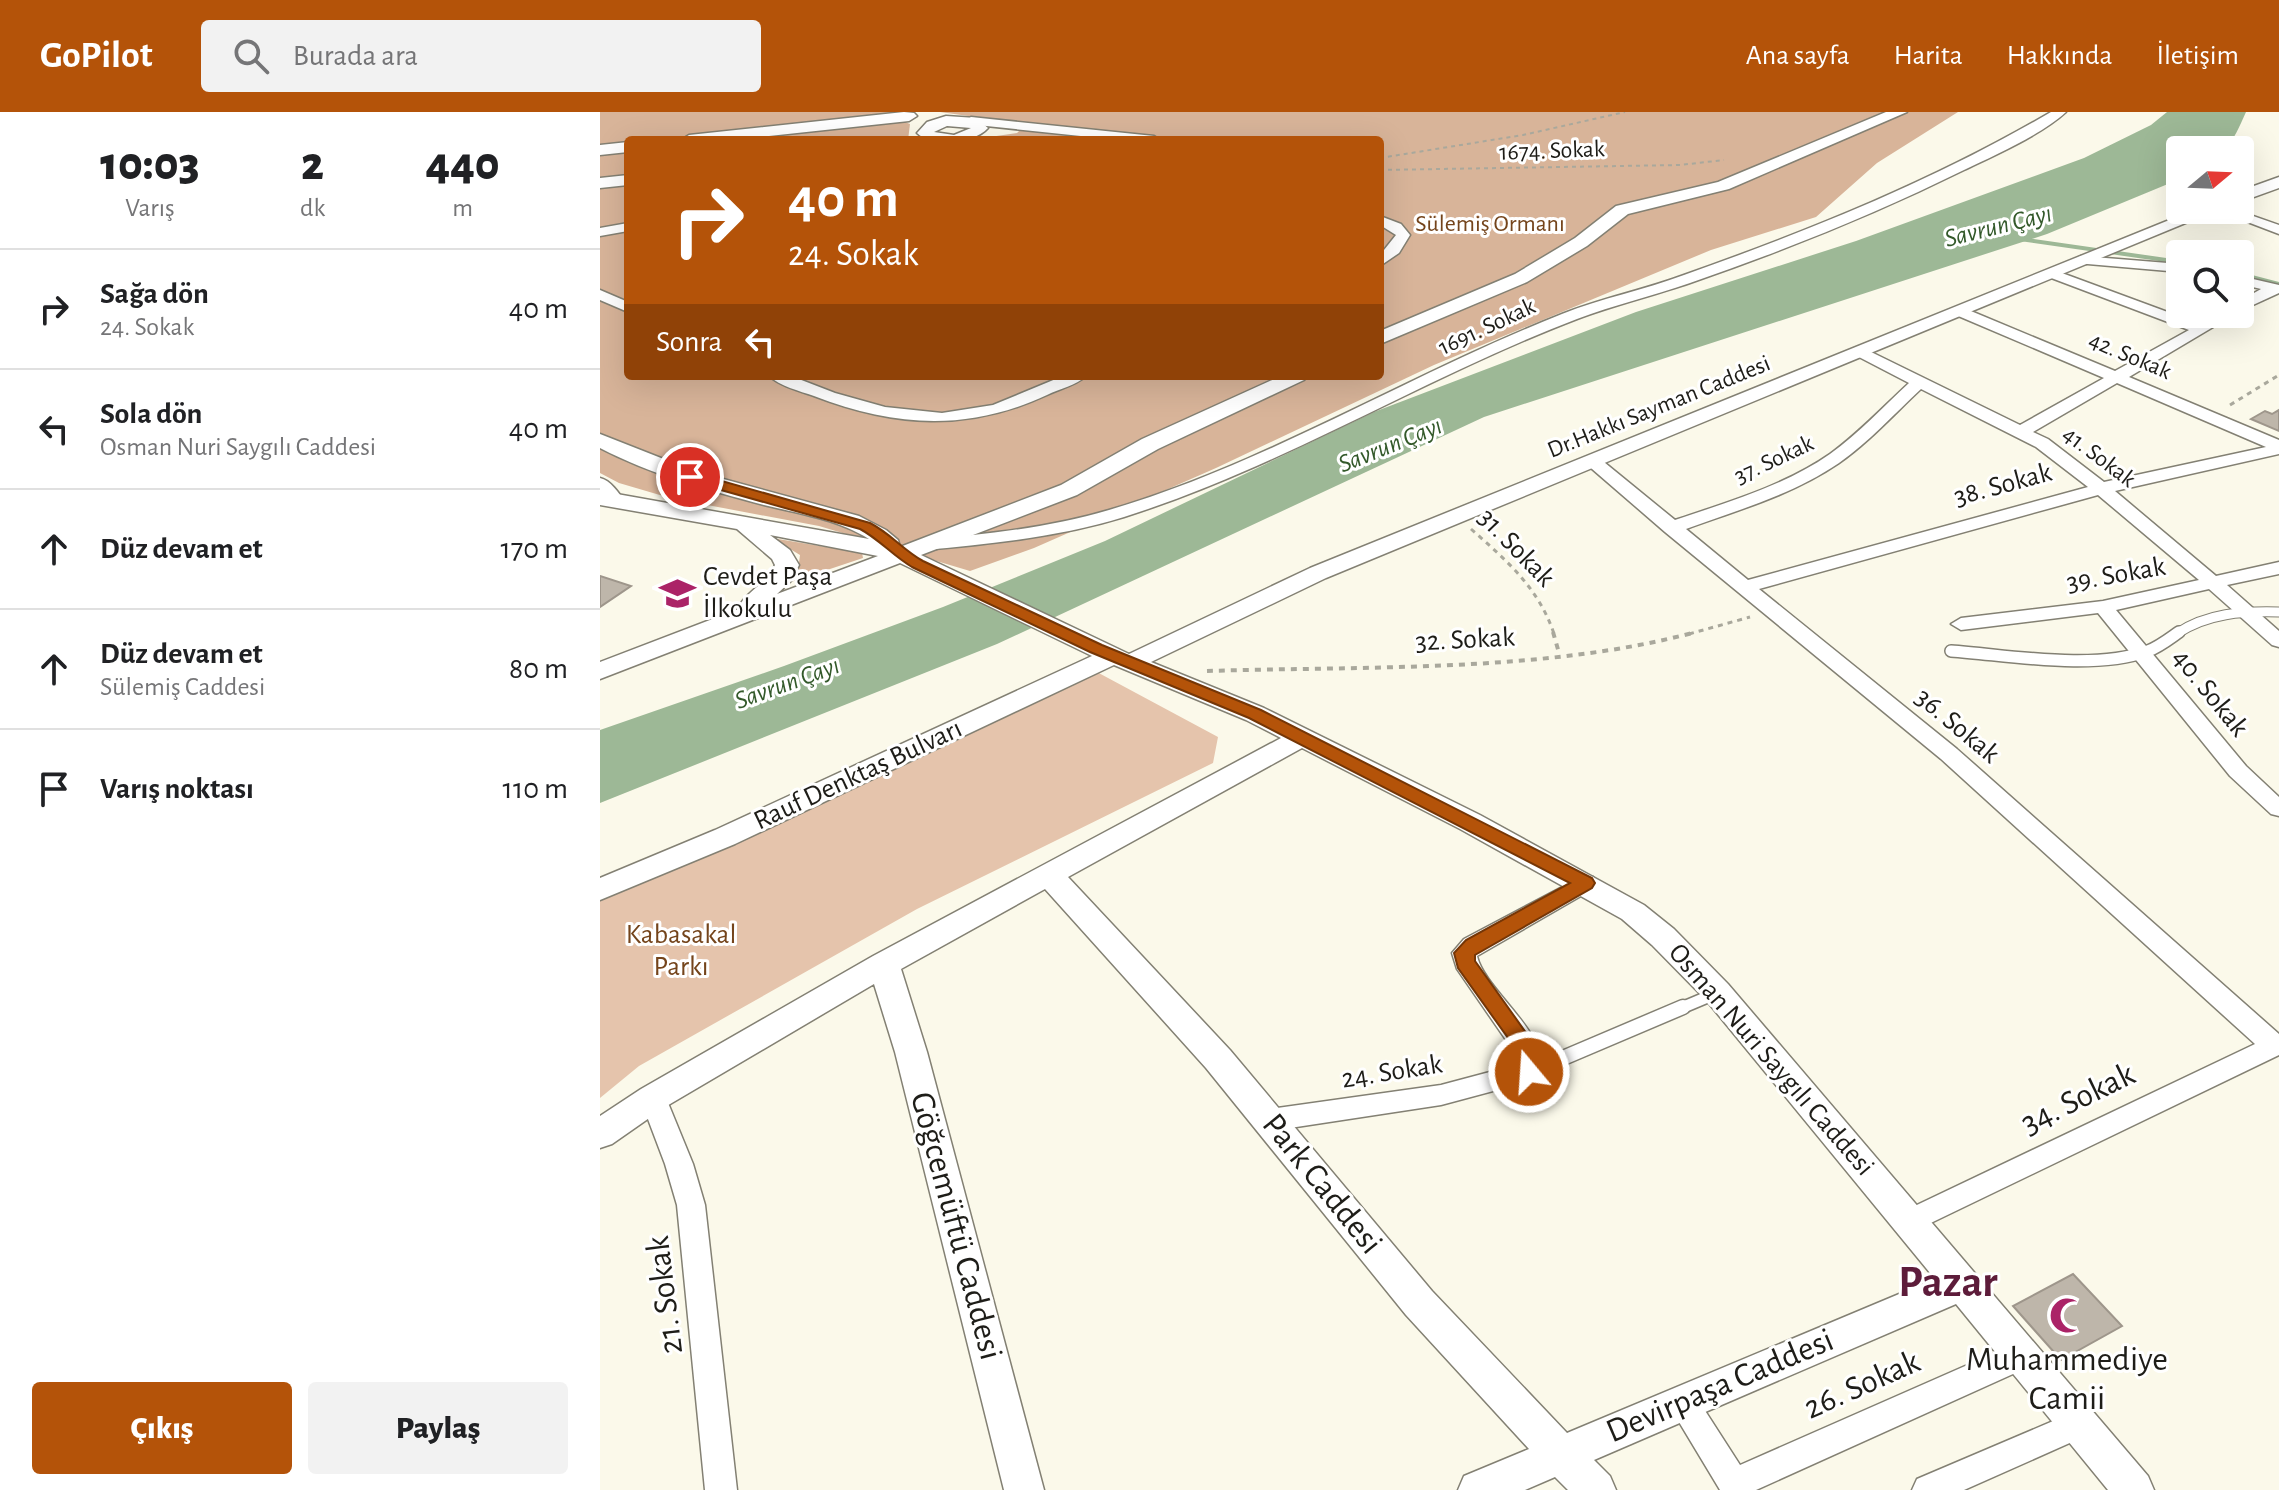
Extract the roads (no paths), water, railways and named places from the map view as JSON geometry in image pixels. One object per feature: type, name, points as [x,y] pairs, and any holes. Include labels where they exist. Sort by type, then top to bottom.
[{"type":"street","points":[[1384,336],[1540,268],[1622,210],[1723,186],[1899,112]]},
{"type":"street","name":"1691. Sokak","points":[[913,554],[1090,521],[1164,497],[1559,321],[1687,279],[1923,185],[2001,148],[2060,112]]},
{"type":"street","points":[[903,113],[921,123],[923,135],[938,123],[1116,136]]},
{"type":"street","points":[[721,136],[903,113],[949,115],[969,127]]},
{"type":"street","points":[[600,150],[624,147]]},
{"type":"street","points":[[600,183],[624,180]]},
{"type":"street","points":[[2254,192],[2279,182]]},
{"type":"street","points":[[2254,221],[2279,230]]},
{"type":"street","points":[[1384,222],[1396,227],[1403,235],[1394,250],[1384,259]]},
{"type":"street","name":"Dr.Hakkı Sayman Caddesi","points":[[1114,655],[2173,224]]},
{"type":"street","points":[[600,232],[624,228]]},
{"type":"street","points":[[2081,260],[2166,267]]},
{"type":"street","points":[[2051,273],[2201,329]]},
{"type":"street","points":[[2254,283],[2276,288]]},
{"type":"street","points":[[2254,300],[2276,288]]},
{"type":"street","points":[[600,294],[624,306]]},
{"type":"street","name":"42. Sokak","points":[[1961,312],[2119,376],[2279,448]]},
{"type":"street","points":[[2022,431],[2201,329]]},
{"type":"street","name":"41. Sokak","points":[[1862,353],[2022,431],[2103,488],[2279,641]]},
{"type":"street","points":[[787,380],[850,404],[900,413],[949,417],[998,409],[1068,380]]},
{"type":"street","points":[[600,671],[735,617],[913,554],[1077,486],[1150,444],[1288,380]]},
{"type":"street","name":"37. Sokak","points":[[1671,528],[1778,489],[1821,468],[1920,381]]},
{"type":"street","points":[[600,440],[672,471],[847,518],[913,554]]},
{"type":"street","name":"38. Sokak","points":[[1744,587],[2103,488],[2279,448]]},
{"type":"street","name":"36. Sokak","points":[[1593,462],[1949,754],[2276,1045]]},
{"type":"street","points":[[600,483],[608,500],[913,554]]},
{"type":"street","points":[[735,617],[783,576],[787,565],[782,555],[744,526]]},
{"type":"street","name":"Osman Nuri Saygılı Caddesi","points":[[913,554],[1114,655],[1255,714],[1585,883],[1633,912],[1663,937],[1717,992],[2134,1490]]},
{"type":"street","name":"39. Sokak","points":[[1961,624],[2103,607],[2279,568]]},
{"type":"street","name":"40. Sokak","points":[[2103,607],[2238,771],[2279,809]]},
{"type":"street","name":"Rauf Denktaş Bulvarı","points":[[600,890],[725,837],[1114,655]]},
{"type":"street","points":[[600,1134],[653,1098],[884,964],[1301,738]]},
{"type":"street","name":"Park Caddesi","points":[[1050,876],[1218,1059],[1419,1303],[1489,1381],[1596,1490]]},
{"type":"street","points":[[1529,1072],[1528,1051],[1466,963],[1464,953],[1473,945],[1585,883]]},
{"type":"street","name":"Göğcemüftü Caddesi","points":[[884,964],[919,1082],[1024,1490]]},
{"type":"street","name":"34. Sokak","points":[[1910,1221],[2276,1045]]},
{"type":"street","name":"24. Sokak","points":[[1270,1120],[1441,1095],[1529,1072]]},
{"type":"street","name":"21. Sokak","points":[[653,1098],[679,1164],[691,1205],[721,1490]]},
{"type":"street","name":"Devirpaşa Caddesi","points":[[1478,1490],[1963,1284]]},
{"type":"street","name":"26. Sokak","points":[[1736,1487],[2022,1355]]},
{"type":"street","points":[[1682,1402],[1736,1487]]},
{"type":"street","points":[[1928,1490],[2079,1424]]},
{"type":"lane","points":[[1951,651],[2085,659],[2141,653],[2157,648],[2189,626],[2245,610],[2279,612]]},
{"type":"lane","points":[[1529,1072],[1717,992]]},
{"type":"water","name":"Savrun Çayı","points":[[2167,112],[2246,112],[2234,136],[2166,136],[2166,185],[2047,234],[1484,417],[997,644],[600,803],[600,730],[943,607],[1105,541],[1374,412],[1636,312],[1856,241],[2084,158],[2151,125]]},
{"type":"waterway","name":"Savrun Çayı","points":[[2020,239],[2166,260]]},
{"type":"waterway","points":[[2254,278],[2279,284]]},
{"type":"place","name":"Cevdet Paşa İlkokulu","points":[[677,593]]},
{"type":"place","name":"Muhammediye Camii","points":[[2067,1316]]},
{"type":"district","name":"Pazar","points":[[1948,1283]]},
{"type":"park label","name":"Sülemiş Ormanı","points":[[1490,224]]},
{"type":"park label","name":"Kabasakal Parkı","points":[[681,951]]}]
